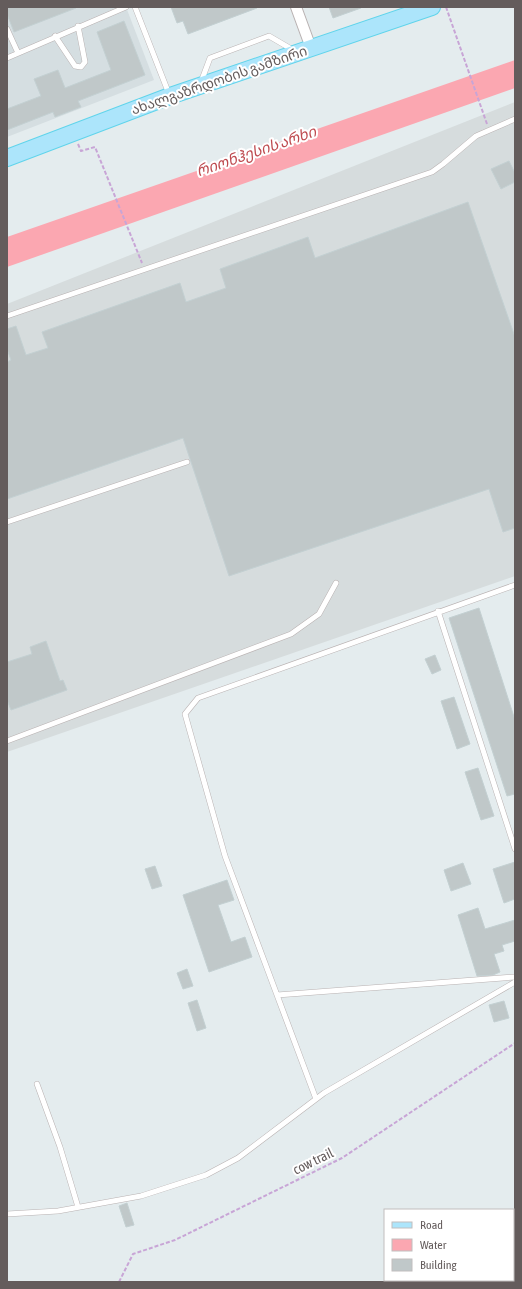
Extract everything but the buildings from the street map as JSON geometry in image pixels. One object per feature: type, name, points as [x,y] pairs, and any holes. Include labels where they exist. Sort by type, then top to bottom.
[{"type":"main road","name":"ახალგაზრდობის გამზირი","points":[[7,158],[170,96],[432,7]]},
{"type":"street","points":[[296,7],[304,50]]},
{"type":"lane","points":[[135,7],[170,96]]},
{"type":"lane","points":[[7,58],[122,8]]},
{"type":"lane","points":[[55,36],[76,66],[81,67],[85,62],[78,26]]},
{"type":"lane","points":[[7,29],[18,53]]},
{"type":"lane","points":[[200,86],[210,58],[269,36],[304,50]]},
{"type":"lane","points":[[7,316],[144,268],[432,172],[476,136],[515,119]]},
{"type":"lane","points":[[7,522],[186,462]]},
{"type":"lane","points":[[7,741],[291,634],[319,614],[336,583]]},
{"type":"lane","points":[[316,1099],[225,856],[185,714],[198,698],[438,611],[515,585]]},
{"type":"lane","points":[[438,611],[515,849]]},
{"type":"lane","points":[[277,995],[515,977]]},
{"type":"lane","points":[[7,1214],[58,1211],[141,1196],[206,1175],[238,1158],[316,1099],[515,982]]},
{"type":"lane","points":[[37,1084],[60,1147],[78,1207]]},
{"type":"path","points":[[446,7],[485,117]]},
{"type":"path","points":[[73,132],[81,151],[95,147],[144,268]]},
{"type":"path","name":"cow trail","points":[[119,1282],[133,1254],[175,1240],[342,1158],[515,1043]]},
{"type":"shaded area","points":[[7,7],[126,7],[154,80],[7,137]]},
{"type":"shaded area","points":[[515,102],[515,576],[7,752],[7,304]]},
{"type":"water","name":"რიონჰესის არხი","points":[[515,60],[515,88],[7,267],[7,237]]}]
